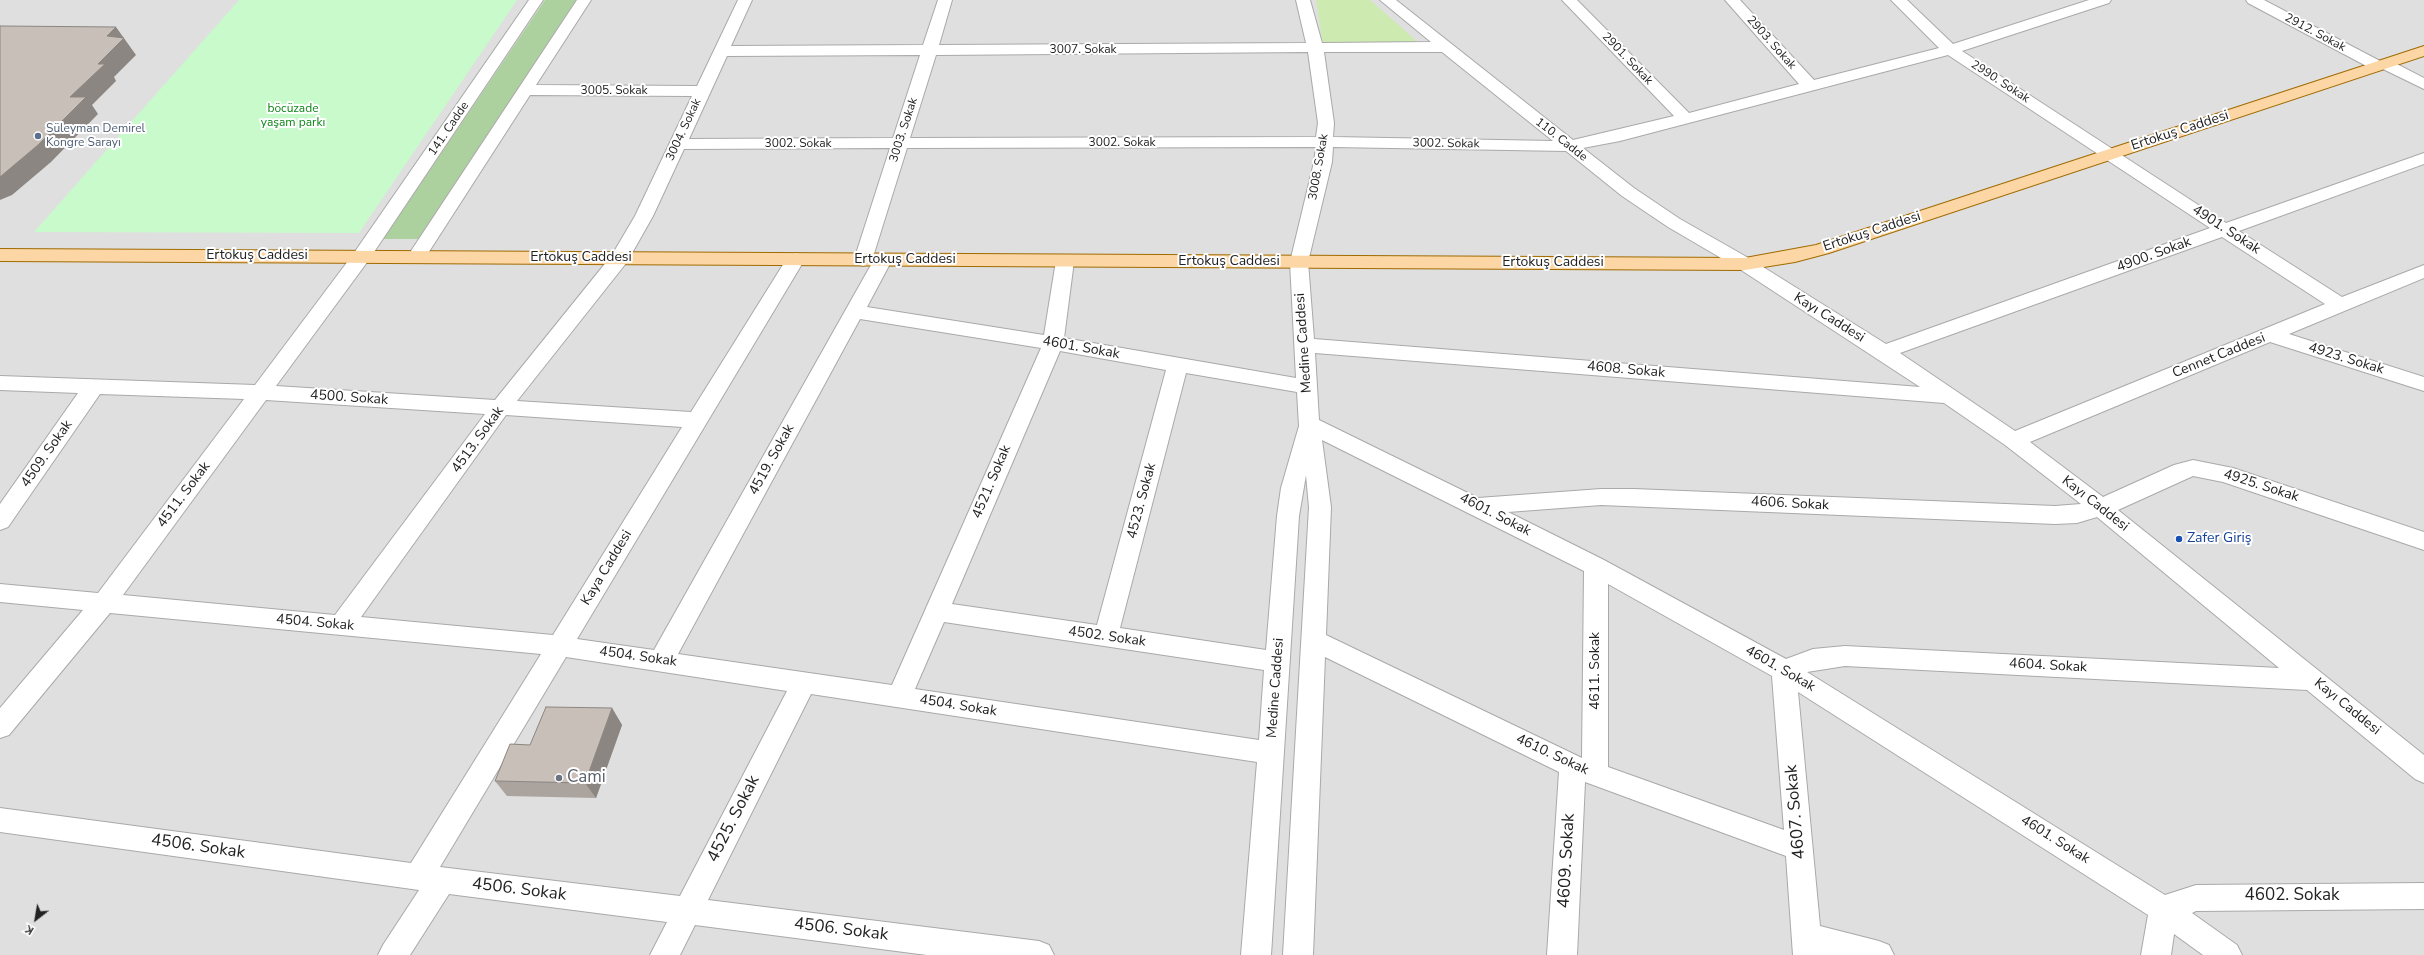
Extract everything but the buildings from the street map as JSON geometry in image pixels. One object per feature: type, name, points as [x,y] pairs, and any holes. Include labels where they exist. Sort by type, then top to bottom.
[{"type":"main road","name":"Ertokuş Caddesi","points":[[0,255],[1745,264],[1783,259],[1822,249],[2424,51]]},
{"type":"street","name":"141. Cadde","points":[[361,257],[536,0]]},
{"type":"street","points":[[416,257],[584,0]]},
{"type":"street","name":"3004. Sokak","points":[[620,258],[644,216],[745,0]]},
{"type":"street","name":"3003. Sokak","points":[[873,260],[900,144],[945,0]]},
{"type":"street","name":"3008. Sokak","points":[[1299,262],[1326,142],[1324,99],[1315,48],[1303,0]]},
{"type":"street","name":"110. Cadde","points":[[1387,0],[1567,146],[1628,192],[1674,223],[1745,264]]},
{"type":"street","name":"2901. Sokak","points":[[1569,0],[1685,118]]},
{"type":"street","name":"2903. Sokak","points":[[1732,0],[1810,86]]},
{"type":"street","name":"2990. Sokak","points":[[1898,0],[1950,50],[2110,154]]},
{"type":"street","name":"3002. Sokak","points":[[677,144],[1326,142],[1567,146],[1614,137],[1950,50],[2081,3],[2104,0]]},
{"type":"street","name":"2912. Sokak","points":[[2253,0],[2381,65],[2424,84]]},
{"type":"street","name":"3007. Sokak","points":[[721,51],[1445,47]]},
{"type":"street","name":"3005. Sokak","points":[[526,90],[702,91]]},
{"type":"street","name":"4901. Sokak","points":[[2110,154],[2341,306]]},
{"type":"street","name":"4900. Sokak","points":[[1884,352],[2424,158]]},
{"type":"street","name":"4511. Sokak","points":[[0,727],[103,604],[361,257]]},
{"type":"street","name":"4513. Sokak","points":[[341,626],[502,407],[620,258]]},
{"type":"street","name":"Kaya Caddesi","points":[[394,955],[430,879],[560,646],[796,259]]},
{"type":"street","name":"4519. Sokak","points":[[661,661],[854,312],[873,260]]},
{"type":"street","name":"4521. Sokak","points":[[899,697],[1053,343],[1065,261]]},
{"type":"street","name":"Medine Caddesi","points":[[1298,955],[1320,507],[1310,424],[1299,262]]},
{"type":"street","name":"Kayı Caddesi","points":[[1745,264],[1884,352],[2013,440],[2101,508],[2423,769]]},
{"type":"street","name":"Cennet Caddesi","points":[[2013,440],[2424,271]]},
{"type":"street","name":"4601. Sokak","points":[[854,312],[1053,343],[1307,387]]},
{"type":"street","name":"4923. Sokak","points":[[2269,335],[2424,384]]},
{"type":"street","name":"4608. Sokak","points":[[1304,345],[1948,396]]},
{"type":"street","name":"4523. Sokak","points":[[1106,637],[1178,364]]},
{"type":"street","name":"4500. Sokak","points":[[0,383],[260,392],[698,420]]},
{"type":"street","name":"4509. Sokak","points":[[0,521],[94,386]]},
{"type":"street","name":"Medine Caddesi","points":[[1256,955],[1292,488],[1310,424]]},
{"type":"street","name":"4601. Sokak","points":[[1310,424],[1479,506],[1596,566],[1784,670],[2163,909],[2227,955]]},
{"type":"street","name":"4925. Sokak","points":[[2101,508],[2182,471],[2193,468],[2207,469],[2424,541]]},
{"type":"street","name":"4606. Sokak","points":[[1479,506],[1601,497],[1634,497],[2024,515],[2077,514],[2101,508]]},
{"type":"street","name":"4611. Sokak","points":[[1584,771],[1596,566]]},
{"type":"street","name":"4504. Sokak","points":[[0,592],[103,604],[560,646],[1271,753]]},
{"type":"street","name":"4502. Sokak","points":[[936,611],[1278,662]]},
{"type":"street","name":"4610. Sokak","points":[[1313,640],[1584,771],[1799,848]]},
{"type":"street","name":"4604. Sokak","points":[[1784,670],[1813,659],[1845,656],[2313,680]]},
{"type":"street","name":"4607. Sokak","points":[[1784,670],[1807,946]]},
{"type":"street","name":"4525. Sokak","points":[[665,955],[804,683]]},
{"type":"street","name":"4609. Sokak","points":[[1562,955],[1584,771]]},
{"type":"street","name":"4506. Sokak","points":[[0,820],[430,879],[688,911],[912,947],[1039,955]]},
{"type":"street","name":"4602. Sokak","points":[[2163,909],[2183,901],[2208,896],[2424,896]]},
{"type":"street","points":[[2156,955],[2163,909]]},
{"type":"street","points":[[1807,946],[1878,955]]},
{"type":"shaded area","points":[[0,0],[2424,0],[2424,955],[0,955]]},
{"type":"green space","name":"böcüzade yaşam parkı","points":[[239,0],[517,0],[359,233],[34,232]]},
{"type":"green space","points":[[545,0],[576,0],[420,239],[383,239]]},
{"type":"green space","points":[[1316,0],[1370,0],[1420,44],[1323,45]]},
{"type":"place","name":"Süleyman Demirel Kongre Sarayı","points":[[38,136]]},
{"type":"place","name":"Zafer Giriş","points":[[2179,539]]},
{"type":"place","name":"Cami","points":[[559,778]]}]
